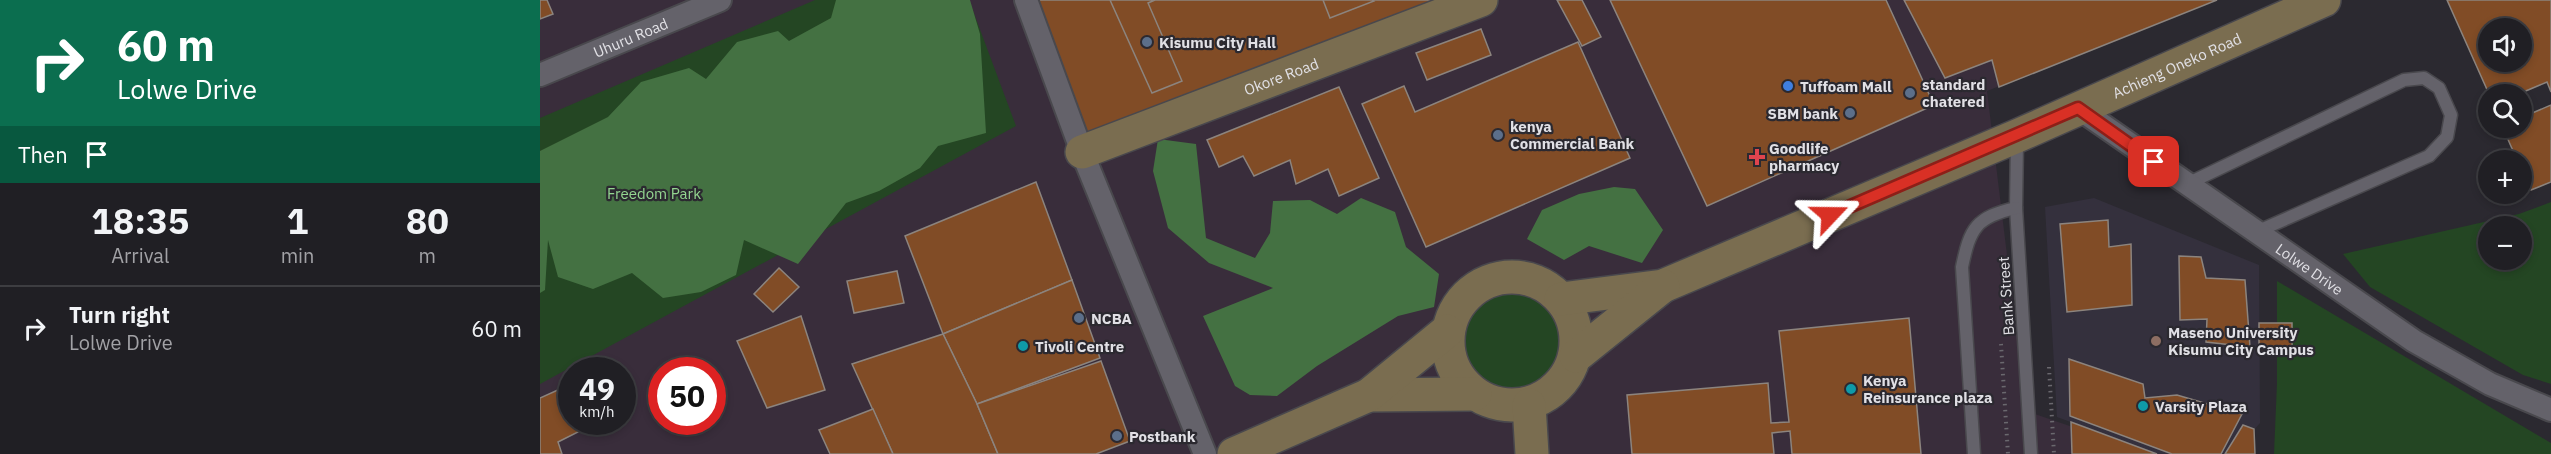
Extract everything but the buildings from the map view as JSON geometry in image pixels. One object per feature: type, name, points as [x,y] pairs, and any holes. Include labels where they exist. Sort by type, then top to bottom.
[{"type":"main road","name":"Okore Road","points":[[1082,152],[1481,0]]},
{"type":"main road","name":"Achieng Oneko Road","points":[[1575,356],[1663,286],[2017,136],[2324,0]]},
{"type":"main road","points":[[1369,395],[1475,394],[1519,406],[1555,390],[1568,375],[1575,356],[1577,336],[1572,316],[1561,299],[1545,285],[1526,278],[1504,277],[1484,282],[1467,294],[1454,311],[1448,331],[1448,349],[1452,366],[1462,382],[1475,394]]},
{"type":"main road","name":"Achieng Oneko Road","points":[[1561,299],[1663,286]]},
{"type":"main road","points":[[1234,454],[1369,395],[1448,331]]},
{"type":"main road","points":[[1512,454],[1519,406]]},
{"type":"main road","points":[[1519,406],[1532,454]]},
{"type":"street","name":"Uhuru Road","points":[[540,75],[720,0]]},
{"type":"street","points":[[1026,0],[1082,152],[1205,454]]},
{"type":"street","name":"Lolwe Drive","points":[[2078,108],[2414,341],[2490,384],[2551,410]]},
{"type":"lane","points":[[2187,184],[2404,80],[2424,78],[2439,88],[2451,115],[2447,137],[2429,156],[2256,232]]},
{"type":"lane","name":"Bank Street","points":[[2017,136],[2016,208],[2031,454]]},
{"type":"lane","points":[[1974,454],[1962,267],[1967,242],[1978,223],[1994,213],[2016,208]]},
{"type":"shaded area","points":[[540,0],[2216,0],[1987,91],[2026,411],[2151,454],[540,454]]},
{"type":"shaded area","name":"Maseno University Kisumu City Campus","points":[[2094,198],[2259,265],[2260,423],[2232,454],[2157,454],[2057,417],[2045,207]]},
{"type":"green space","name":"Freedom Park","points":[[815,0],[969,0],[1016,126],[590,357],[558,357],[558,374],[540,384],[540,118]]},
{"type":"green space","name":"Freedom Park","points":[[836,0],[970,0],[980,34],[986,133],[938,146],[920,168],[879,191],[846,203],[798,264],[744,240],[736,275],[701,292],[663,298],[632,273],[593,289],[558,277],[548,240],[545,290],[540,293],[540,151],[608,117],[641,82],[689,68],[706,79],[737,42],[778,31],[789,41],[831,18]]},
{"type":"green space","points":[[1158,139],[1196,144],[1206,238],[1255,258],[1270,233],[1273,201],[1310,200],[1337,214],[1361,198],[1395,212],[1406,247],[1439,274],[1434,307],[1398,316],[1317,366],[1277,396],[1250,395],[1235,386],[1203,316],[1273,288],[1209,263],[1168,228],[1153,171]]},
{"type":"green space","points":[[1614,187],[1635,189],[1663,230],[1642,263],[1589,246],[1564,260],[1527,239],[1542,210],[1579,194]]},
{"type":"green space","points":[[2551,202],[2551,384],[2523,375],[2370,287],[2343,254],[2478,223],[2478,270],[2532,270],[2532,216],[2510,216]]},
{"type":"green space","points":[[2277,281],[2551,443],[2551,454],[2274,454]]},
{"type":"green space","points":[[1508,283],[1530,287],[1543,293],[1560,309],[1570,329],[1570,351],[1566,362],[1547,388],[1527,399],[1495,396],[1483,391],[1465,373],[1457,348],[1461,320],[1471,299],[1477,292]]},
{"type":"place","name":"Kisumu City Hall","points":[[1147,42]]},
{"type":"place","name":"Tuffoam Mall","points":[[1788,86]]},
{"type":"place","name":"standard chatered","points":[[1910,93]]},
{"type":"place","name":"SBM bank","points":[[1850,113]]},
{"type":"place","name":"kenya Commercial Bank","points":[[1498,135]]},
{"type":"place","name":"Goodlife pharmacy","points":[[1757,157]]},
{"type":"place","name":"NCBA","points":[[1079,318]]},
{"type":"place","name":"Maseno University Kisumu City Campus","points":[[2156,341]]},
{"type":"place","name":"Tivoli Centre","points":[[1023,346]]},
{"type":"place","name":"Kenya Reinsurance plaza","points":[[1851,389]]},
{"type":"place","name":"Varsity Plaza","points":[[2143,406]]},
{"type":"place","name":"Postbank","points":[[1117,436]]},
{"type":"route","points":[[1830,215],[2078,108],[2154,162]]}]
